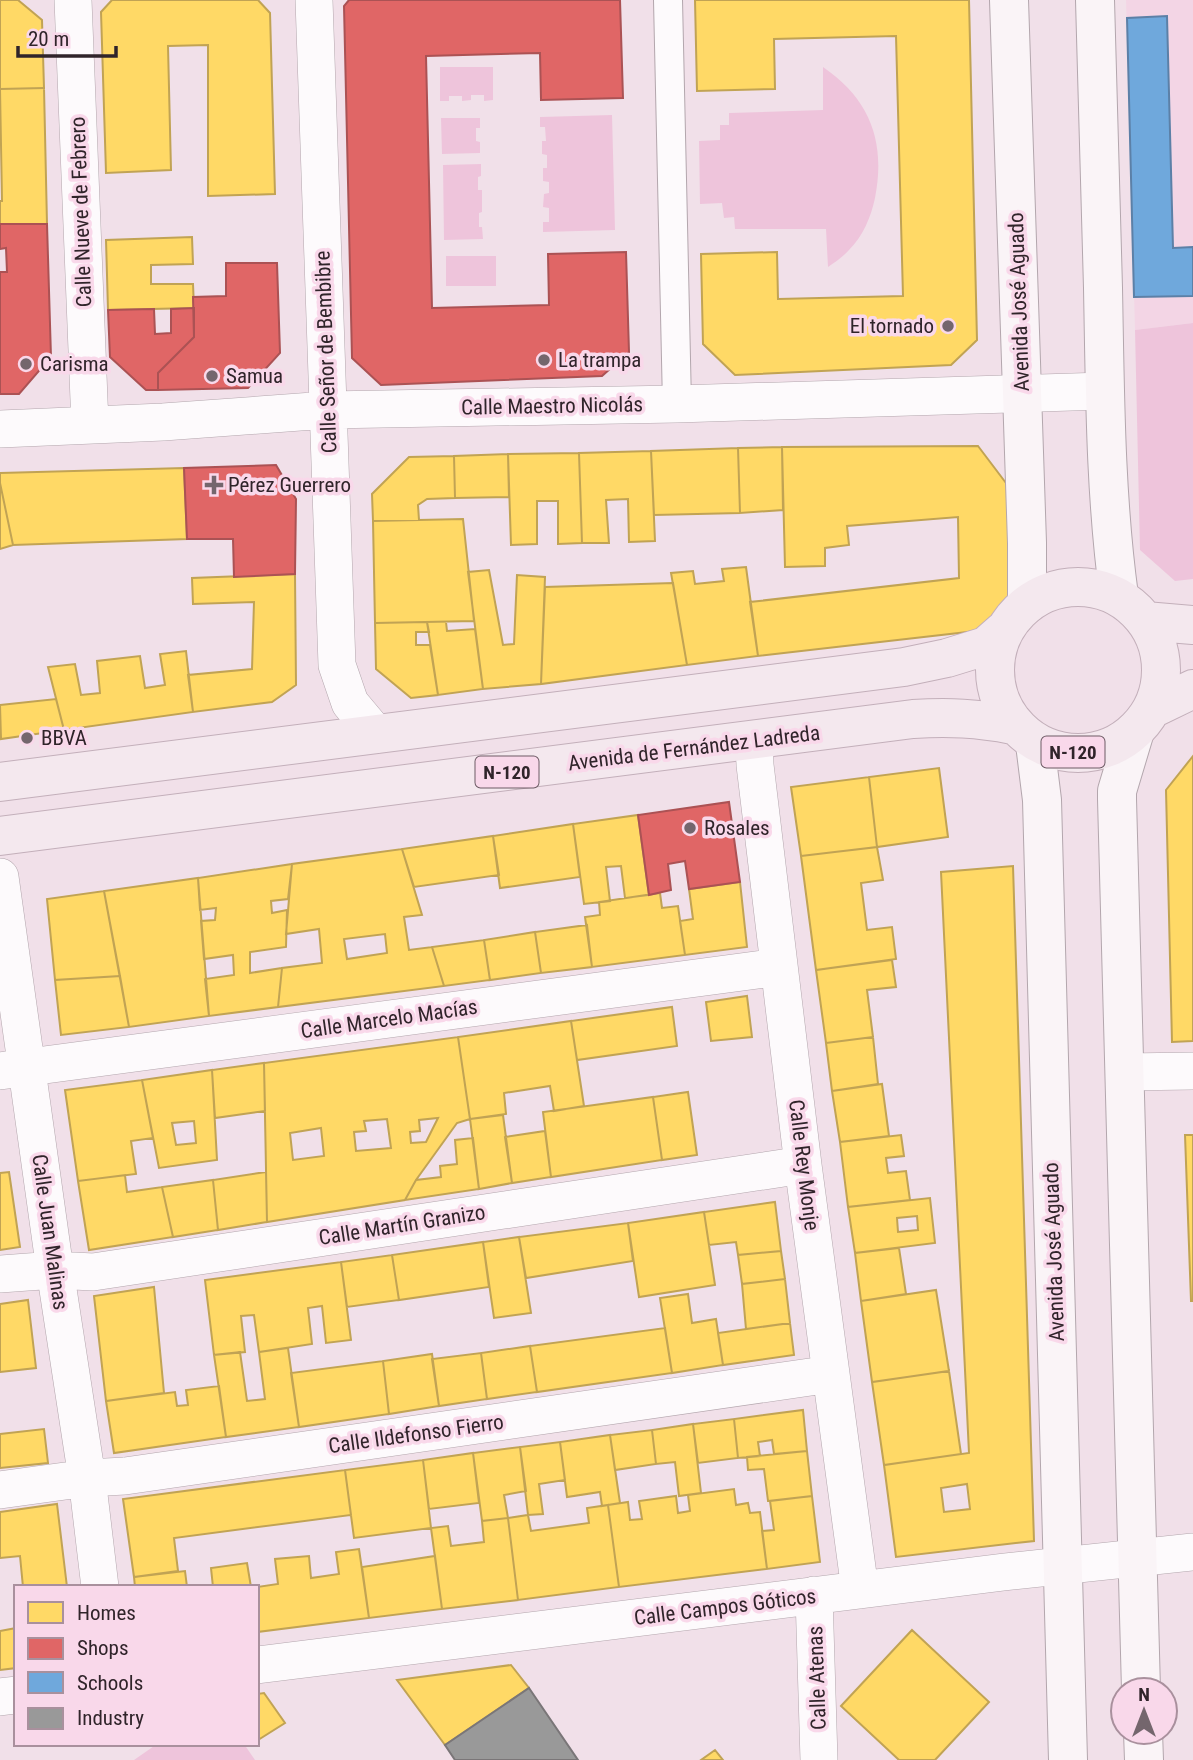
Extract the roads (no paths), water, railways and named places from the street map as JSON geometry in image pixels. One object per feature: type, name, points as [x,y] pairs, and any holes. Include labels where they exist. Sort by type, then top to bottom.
[{"type":"highway","points":[[0,782],[904,667],[947,659],[986,646],[1015,617],[1052,592],[1069,588],[1089,589],[1132,608],[1193,625]]},
{"type":"highway","points":[[1132,608],[1156,640],[1159,661],[1159,686],[1143,720]]},
{"type":"highway","name":"N-120","points":[[1015,617],[996,654],[995,680],[1002,704],[1024,735],[1074,752],[1100,750],[1113,746],[1143,720],[1193,689]]},
{"type":"highway","name":"Avenida de Fernández Ladreda","points":[[0,836],[947,717],[976,718],[1024,735]]},
{"type":"main road","name":"Avenida José Aguado","points":[[1009,0],[1022,393],[1015,617]]},
{"type":"main road","points":[[1095,0],[1104,391],[1113,556],[1132,608]]},
{"type":"main road","points":[[1141,1676],[1117,791],[1143,720]]},
{"type":"main road","name":"Avenida José Aguado","points":[[1024,735],[1042,814],[1068,1760]]},
{"type":"street","name":"Calle Nueve de Febrero","points":[[73,0],[90,425]]},
{"type":"street","name":"Calle Señor de Bembibre","points":[[314,0],[337,665],[350,702],[376,734]]},
{"type":"street","points":[[668,0],[677,404]]},
{"type":"street","name":"Calle Maestro Nicolás","points":[[0,429],[175,422],[327,410],[677,404],[1104,391]]},
{"type":"street","name":"Calle Rey Monje","points":[[754,740],[803,1166],[860,1590]]},
{"type":"street","name":"Calle Juan Malinas","points":[[0,877],[13,1069],[55,1270],[87,1478],[100,1585]]},
{"type":"street","name":"Calle Marcelo Macías","points":[[13,1069],[779,967]]},
{"type":"street","points":[[1125,1072],[1193,1071]]},
{"type":"street","name":"Calle Martín Granizo","points":[[0,1274],[55,1270],[93,1272],[803,1166]]},
{"type":"street","name":"Calle Ildefonso Fierro","points":[[0,1490],[87,1478],[125,1476],[831,1374]]},
{"type":"street","name":"Calle Campos Góticos","points":[[259,1665],[814,1595],[1193,1552]]},
{"type":"street","name":"Calle Atenas","points":[[814,1595],[819,1760]]},
{"type":"place","name":"El tornado","points":[[948,326]]},
{"type":"place","name":"La trampa","points":[[544,360]]},
{"type":"place","name":"Carisma","points":[[26,364]]},
{"type":"place","name":"Samua","points":[[212,376]]},
{"type":"place","name":"Pérez Guerrero","points":[[214,485]]},
{"type":"place","name":"BBVA","points":[[27,738]]},
{"type":"place","name":"Rosales","points":[[690,828]]}]
